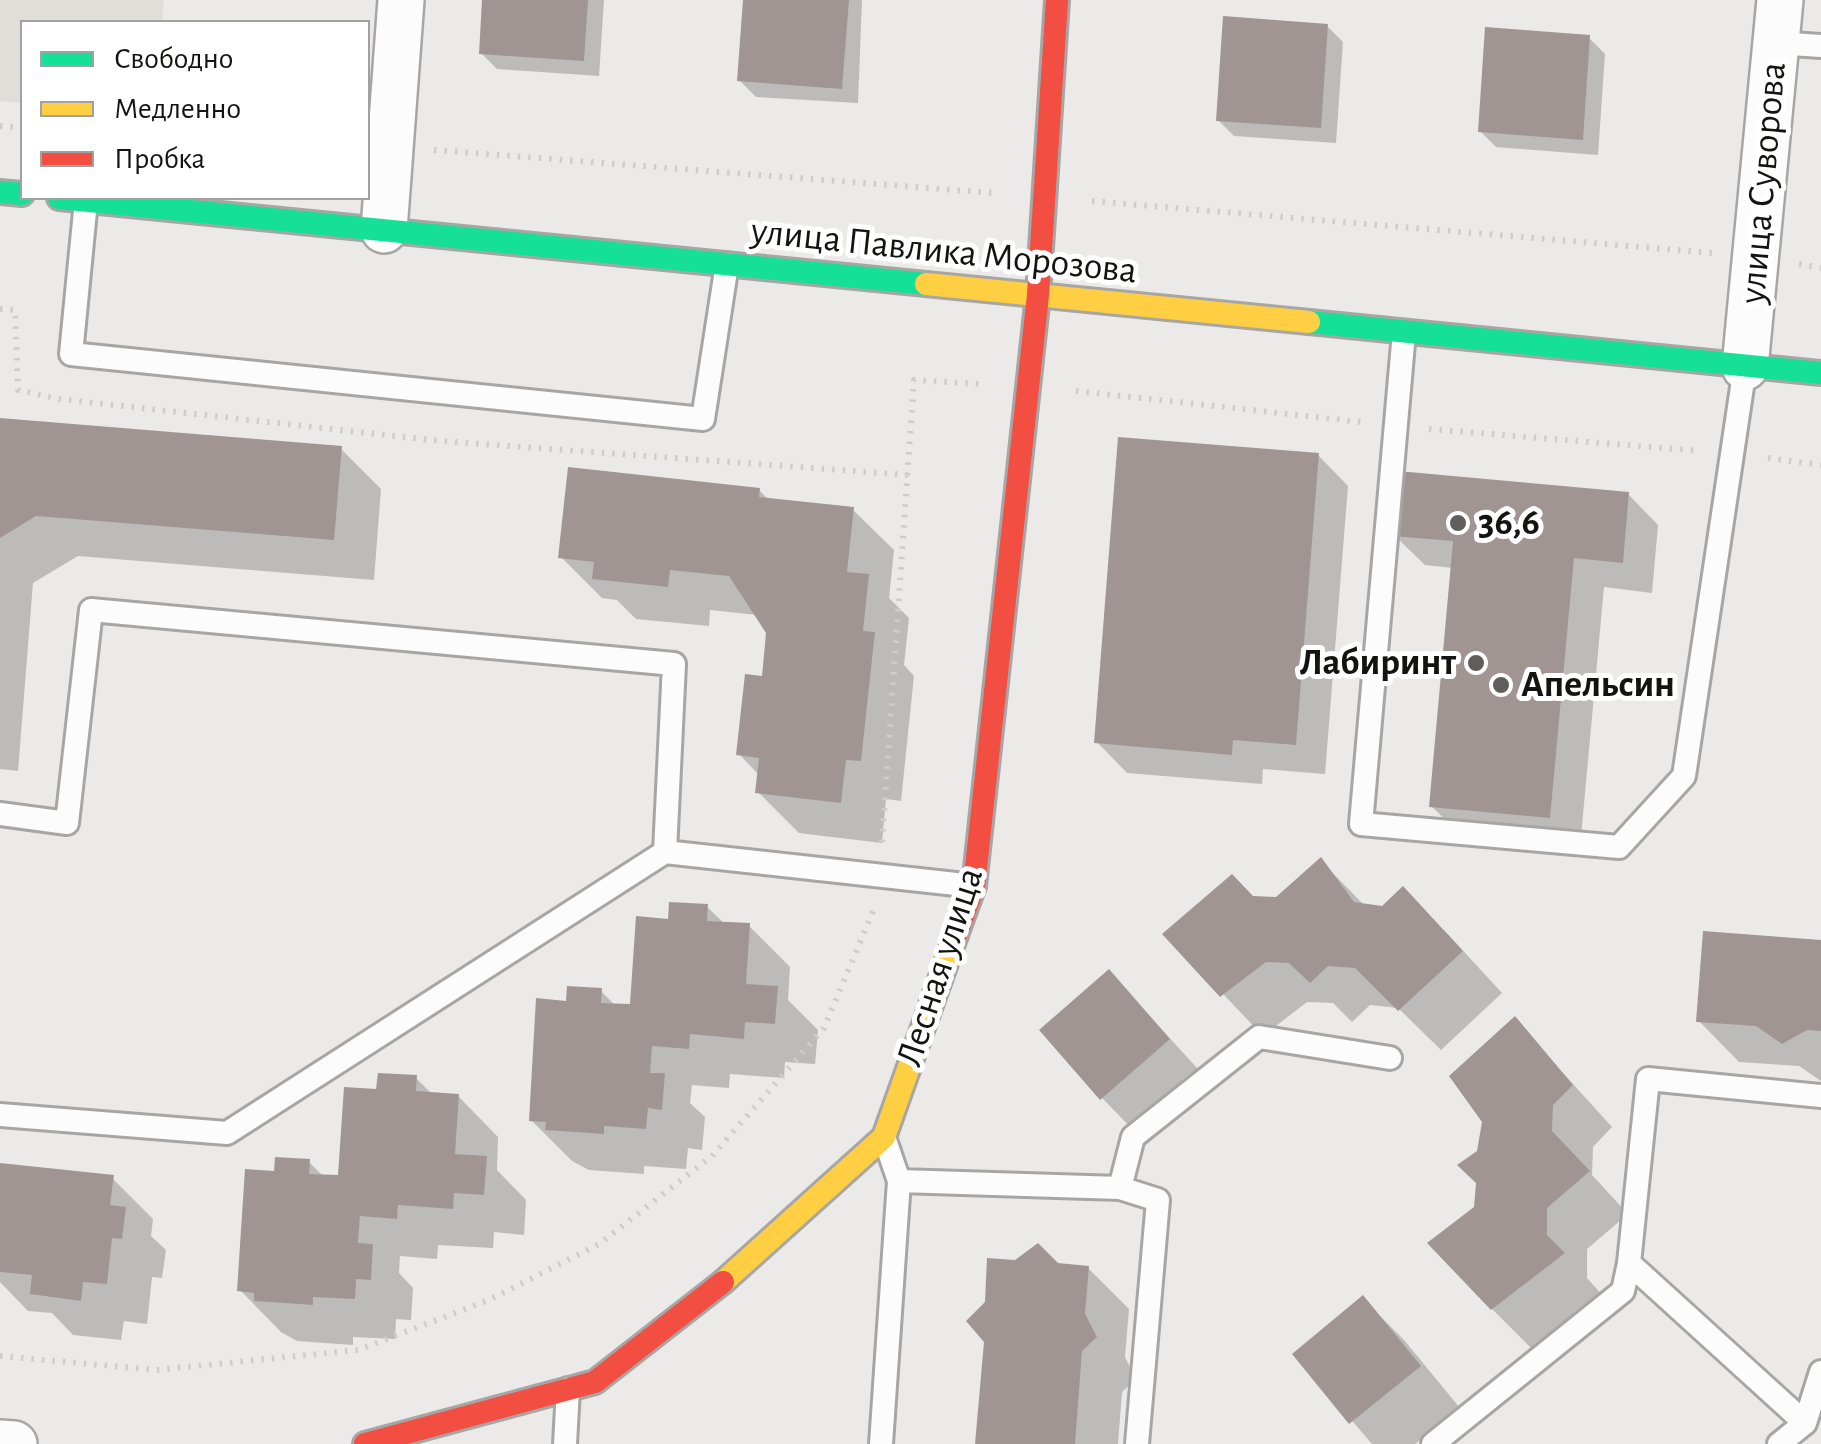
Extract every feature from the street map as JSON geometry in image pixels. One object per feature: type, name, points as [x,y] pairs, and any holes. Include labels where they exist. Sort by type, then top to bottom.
[{"type":"street","points":[[384,230],[401,0]]},
{"type":"street","name":"Лесная улица","points":[[364,1444],[595,1382],[730,1276],[884,1137],[974,886],[1038,296],[1056,0]]},
{"type":"street","name":"улица Суворова","points":[[1746,366],[1778,21]]},
{"type":"street","name":"улица Павлика Морозова","points":[[86,200],[1821,373]]},
{"type":"street","points":[[0,1443],[14,1444]]},
{"type":"lane","points":[[1778,21],[1821,46]]},
{"type":"lane","points":[[86,200],[71,354],[703,419],[727,264]]},
{"type":"lane","points":[[1404,332],[1361,824],[1619,848],[1684,776],[1746,366]]},
{"type":"lane","points":[[0,814],[67,823],[91,610],[674,664],[664,852]]},
{"type":"lane","points":[[0,1115],[227,1133],[664,852],[974,886]]},
{"type":"lane","points":[[1120,1188],[1133,1137],[1259,1038],[1390,1058]]},
{"type":"lane","points":[[1433,1444],[1622,1291],[1629,1262],[1648,1079],[1821,1096]]},
{"type":"lane","points":[[881,1444],[899,1181],[884,1137]]},
{"type":"lane","points":[[899,1181],[1120,1188],[1158,1200],[1136,1444]]},
{"type":"lane","points":[[1629,1262],[1805,1424]]},
{"type":"lane","points":[[1779,1444],[1805,1424],[1821,1372]]},
{"type":"lane","points":[[565,1444],[568,1390]]},
{"type":"path","points":[[0,1356],[156,1370],[358,1350],[490,1300],[599,1244],[712,1156],[824,1028],[873,917],[914,380],[1028,386],[1396,426],[1821,465]]},
{"type":"shaded area","points":[[0,0],[164,0],[162,20],[20,20],[20,103],[0,101]]},
{"type":"building","points":[[482,0],[588,0],[584,61],[479,54]]},
{"type":"building","points":[[743,0],[849,0],[842,89],[737,81]]},
{"type":"building","points":[[1223,16],[1328,24],[1321,128],[1216,121]]},
{"type":"building","points":[[1485,27],[1590,35],[1583,140],[1478,132]]},
{"type":"building","points":[[0,418],[342,446],[334,540],[36,516],[0,538]]},
{"type":"building","points":[[1118,437],[1319,453],[1296,745],[1233,740],[1232,755],[1094,743]]},
{"type":"building","points":[[568,467],[760,488],[759,497],[854,507],[847,572],[869,574],[863,631],[875,632],[861,761],[846,760],[841,803],[755,793],[759,758],[736,755],[745,674],[762,676],[766,633],[729,576],[670,570],[668,587],[592,579],[594,562],[558,558]]},
{"type":"building","name":"Апельсин","points":[[1398,471],[1629,492],[1623,563],[1574,558],[1550,818],[1429,807],[1453,541],[1392,536]]},
{"type":"building","points":[[1321,857],[1354,902],[1382,906],[1403,886],[1463,951],[1398,1011],[1355,968],[1328,966],[1310,983],[1289,963],[1266,962],[1220,997],[1162,934],[1232,874],[1253,896],[1276,897]]},
{"type":"building","points":[[669,902],[708,904],[707,921],[750,923],[746,984],[778,986],[775,1024],[745,1022],[744,1039],[690,1034],[689,1049],[652,1046],[650,1073],[665,1073],[662,1110],[648,1108],[646,1129],[604,1126],[604,1134],[545,1130],[546,1122],[529,1121],[536,998],[566,1001],[567,986],[602,988],[601,1003],[630,1004],[636,916],[668,919]]},
{"type":"building","points":[[1703,931],[1821,940],[1821,1031],[1807,1030],[1782,1044],[1756,1026],[1696,1022]]},
{"type":"building","points":[[1109,969],[1170,1039],[1100,1100],[1039,1030]]},
{"type":"building","points":[[1515,1016],[1573,1085],[1553,1105],[1552,1131],[1590,1171],[1547,1208],[1547,1235],[1565,1253],[1491,1310],[1427,1243],[1474,1207],[1476,1183],[1457,1165],[1477,1151],[1482,1122],[1449,1076]]},
{"type":"building","points":[[378,1073],[417,1075],[416,1091],[459,1094],[455,1154],[487,1156],[484,1195],[454,1193],[453,1209],[398,1205],[397,1219],[360,1216],[358,1243],[373,1244],[371,1280],[356,1279],[355,1299],[313,1297],[313,1305],[254,1301],[254,1293],[237,1291],[245,1169],[274,1171],[275,1157],[310,1159],[309,1174],[338,1175],[344,1087],[376,1089]]},
{"type":"building","points":[[0,1163],[114,1175],[110,1205],[126,1207],[122,1239],[112,1238],[107,1284],[83,1282],[81,1301],[30,1294],[32,1275],[0,1272]]},
{"type":"building","points":[[1038,1243],[1058,1263],[1089,1266],[1085,1314],[1097,1337],[1082,1351],[1075,1444],[975,1444],[984,1342],[966,1321],[985,1302],[987,1258],[1015,1260]]},
{"type":"building","points":[[1363,1295],[1421,1366],[1349,1424],[1292,1354]]},
{"type":"traffic: fast","points":[[0,192],[20,194]]},
{"type":"traffic: fast","points":[[79,200],[926,284]]},
{"type":"traffic: fast","points":[[1309,322],[1821,373]]},
{"type":"traffic: slow","points":[[926,284],[1309,322]]},
{"type":"traffic: slow","points":[[723,1282],[884,1137],[956,935]]},
{"type":"traffic: jam","points":[[956,935],[974,886],[1038,295],[1057,0]]},
{"type":"traffic: jam","points":[[365,1444],[595,1382],[723,1282]]},
{"type":"place","name":"36,6","points":[[1458,523]]},
{"type":"place","name":"Лабиринт","points":[[1476,663]]},
{"type":"place","name":"Апельсин","points":[[1501,685]]}]
